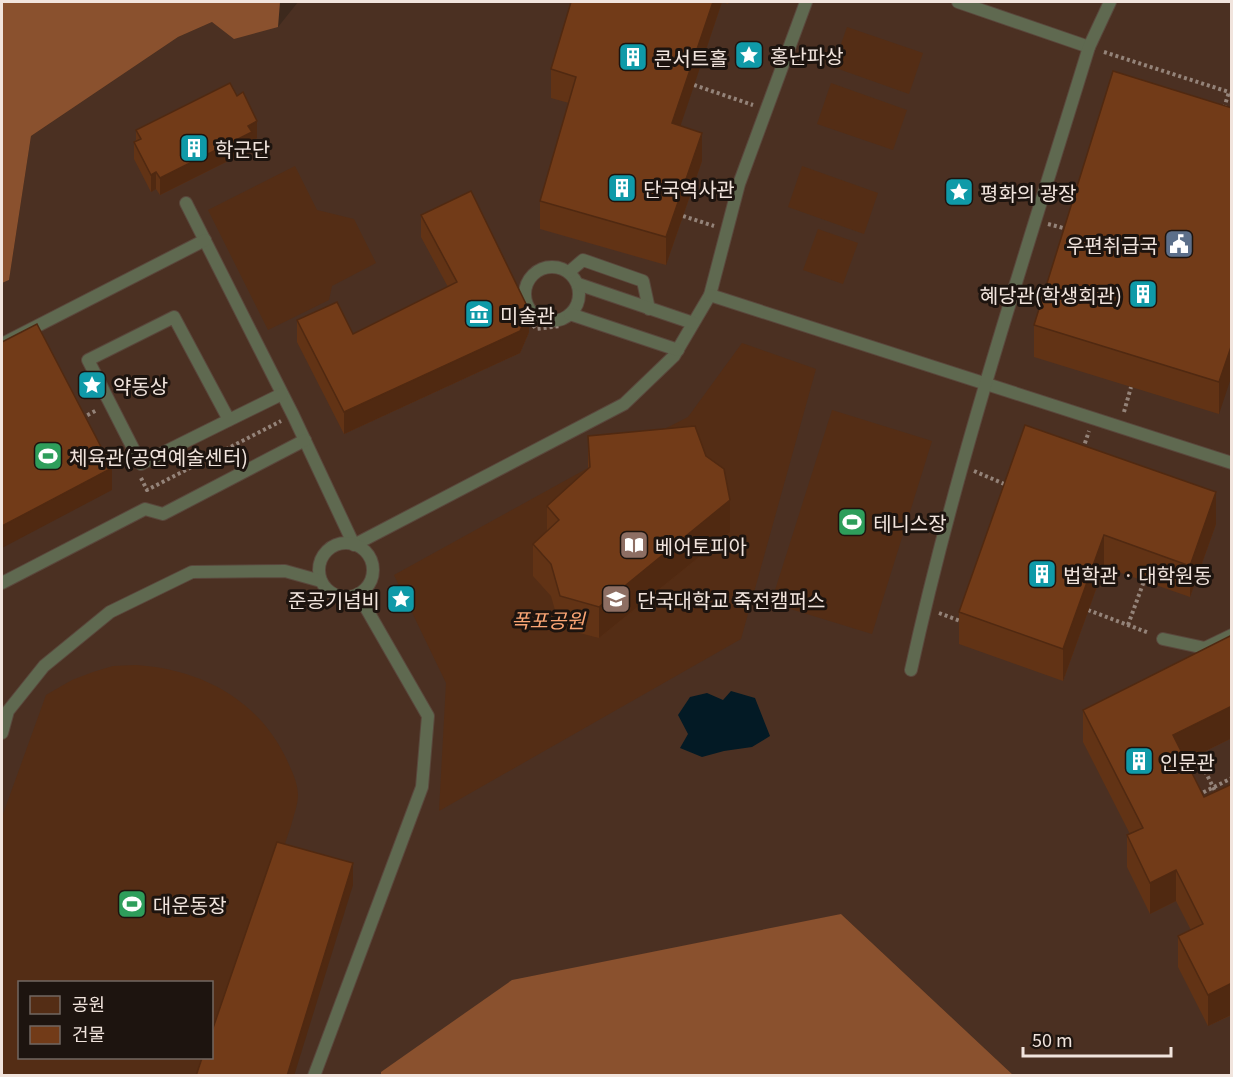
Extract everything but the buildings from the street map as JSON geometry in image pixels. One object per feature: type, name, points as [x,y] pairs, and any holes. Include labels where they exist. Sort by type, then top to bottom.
[{"type":"lane","points":[[354,545],[624,404],[674,356],[710,295],[740,184],[807,2]]},
{"type":"lane","points":[[958,2],[1089,47]]},
{"type":"lane","points":[[911,670],[925,608],[986,384],[1089,47],[1110,2]]},
{"type":"lane","points":[[186,203],[305,440],[354,545]]},
{"type":"lane","points":[[2,344],[205,240]]},
{"type":"lane","points":[[569,272],[583,260],[643,281],[649,309]]},
{"type":"lane","points":[[552,266],[569,272],[578,284],[579,300],[570,314],[554,321],[537,317],[526,304],[524,295],[529,278],[536,272],[552,266]]},
{"type":"lane","points":[[578,284],[693,323]]},
{"type":"lane","points":[[710,295],[1232,463]]},
{"type":"lane","points":[[570,314],[678,350]]},
{"type":"lane","points":[[229,420],[174,317],[88,360],[141,464],[282,394]]},
{"type":"lane","points":[[2,583],[145,510],[163,514],[305,440]]},
{"type":"lane","points":[[337,545],[354,545],[362,549],[372,563],[370,581],[358,594],[350,597],[333,594],[321,581],[319,572],[323,555],[337,545]]},
{"type":"lane","points":[[2,733],[8,711],[44,666],[110,612],[192,572],[285,571],[321,581]]},
{"type":"lane","points":[[314,1076],[422,787],[428,716],[358,594]]},
{"type":"lane","points":[[1163,639],[1205,648],[1232,635]]},
{"type":"path","points":[[1089,47],[1230,92],[1222,113]]},
{"type":"path","points":[[694,85],[767,110]]},
{"type":"path","points":[[683,216],[727,231]]},
{"type":"path","points":[[1036,220],[1073,231]]},
{"type":"path","points":[[1119,427],[1131,387]]},
{"type":"path","points":[[1082,452],[1093,419]]},
{"type":"path","points":[[963,466],[1014,488]]},
{"type":"path","points":[[1128,625],[1144,581]]},
{"type":"path","points":[[925,608],[966,623]]},
{"type":"path","points":[[1088,610],[1163,639]]},
{"type":"path","points":[[1197,755],[1218,798]]},
{"type":"path","points":[[1190,799],[1232,778]]},
{"type":"shaded area","points":[[2,2],[280,2],[278,27],[234,39],[212,22],[178,37],[31,136],[9,280],[2,283]]},
{"type":"shaded area","name":"단국대학교 죽전캠퍼스","points":[[298,2],[1231,2],[1231,1075],[1013,1075],[841,914],[381,1072],[381,1075],[2,1076],[2,283],[9,280],[31,136],[178,37],[212,22],[278,27]]},
{"type":"shaded area","points":[[841,914],[1013,1075],[381,1075],[381,1072],[512,980]]},
{"type":"green space","points":[[847,27],[923,53],[909,94],[833,67]]},
{"type":"green space","points":[[831,83],[907,110],[893,150],[817,124]]},
{"type":"green space","points":[[295,166],[317,210],[354,219],[376,263],[332,286],[329,300],[268,330],[208,210]]},
{"type":"green space","points":[[802,166],[878,193],[864,234],[788,207]]},
{"type":"green space","points":[[818,229],[858,243],[843,284],[803,270]]},
{"type":"green space","name":"폭포공원","points":[[742,343],[816,369],[741,639],[439,811],[446,683],[394,575],[588,468],[688,417]]},
{"type":"green space","name":"테니스장","points":[[832,410],[932,441],[872,634],[771,603]]},
{"type":"green space","name":"대운동장","points":[[136,665],[182,673],[223,690],[242,703],[273,736],[295,780],[298,799],[291,826],[213,1050],[213,981],[18,981],[18,1059],[210,1059],[204,1075],[2,1075],[2,817],[46,695],[72,680],[113,666]]},
{"type":"water","points":[[731,691],[755,698],[770,736],[752,747],[702,757],[680,748],[688,734],[678,715],[690,697],[707,693],[723,700]]},
{"type":"place","name":"홍난파상","points":[[749,55]]},
{"type":"place","name":"콘서트홀","points":[[633,57]]},
{"type":"place","name":"학군단","points":[[194,148]]},
{"type":"place","name":"단국역사관","points":[[622,188]]},
{"type":"place","name":"평화의 광장","points":[[959,192]]},
{"type":"place","name":"우편취급국","points":[[1179,244]]},
{"type":"place","name":"혜당관(학생회관)","points":[[1143,294]]},
{"type":"place","name":"미술관","points":[[479,314]]},
{"type":"place","name":"약동상","points":[[92,385]]},
{"type":"place","name":"체육관(공연예술센터)","points":[[48,456]]},
{"type":"place","name":"테니스장","points":[[852,522]]},
{"type":"place","name":"베어토피아","points":[[634,545]]},
{"type":"place","name":"법학관 · 대학원동","points":[[1042,574]]},
{"type":"place","name":"준공기념비","points":[[401,599]]},
{"type":"place","name":"단국대학교 죽전캠퍼스","points":[[616,599]]},
{"type":"place","name":"인문관","points":[[1139,761]]},
{"type":"place","name":"대운동장","points":[[132,904]]}]
